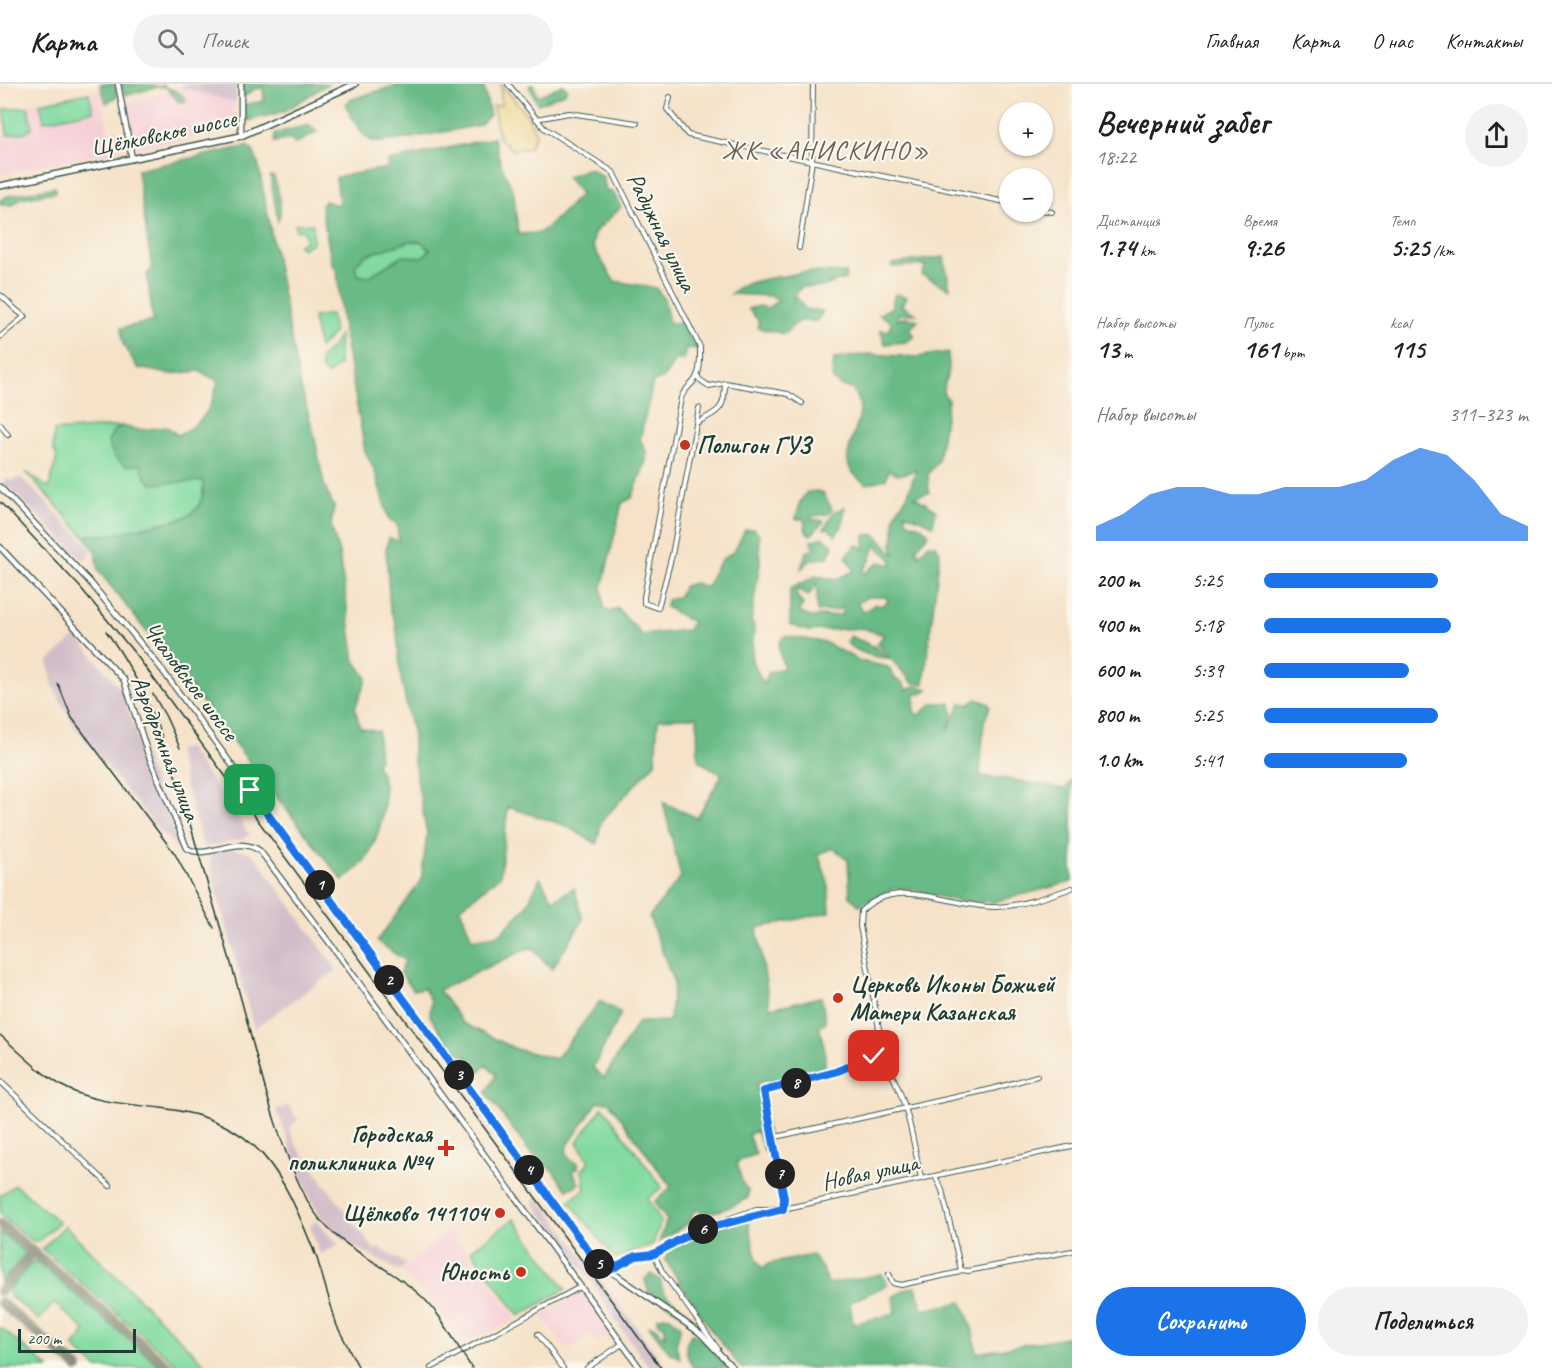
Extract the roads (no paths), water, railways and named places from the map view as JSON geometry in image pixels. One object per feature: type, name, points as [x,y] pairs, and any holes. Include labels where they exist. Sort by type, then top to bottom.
[{"type":"main road","name":"Щёлковское шоссе","points":[[0,185],[241,136],[355,84]]},
{"type":"street","points":[[118,84],[132,159]]},
{"type":"street","points":[[241,84],[241,136]]},
{"type":"street","name":"Радужная улица","points":[[508,84],[535,119],[556,138],[613,172],[700,347],[701,362],[697,375]]},
{"type":"street","points":[[799,248],[812,161],[813,84]]},
{"type":"street","points":[[670,97],[667,109],[688,135],[999,201]]},
{"type":"street","points":[[535,119],[569,113],[637,123]]},
{"type":"street","points":[[0,295],[13,310],[25,316],[0,337]]},
{"type":"street","points":[[699,408],[672,555],[658,608],[644,603],[644,597],[681,399],[685,388],[697,375],[709,386],[725,383],[788,394],[802,403]]},
{"type":"street","points":[[696,424],[720,410],[725,399],[725,383]]},
{"type":"street","points":[[0,424],[8,435]]},
{"type":"street","name":"Чкаловское шоссе","points":[[0,487],[89,581],[160,667],[596,1261],[690,1326],[718,1349],[733,1368]]},
{"type":"street","name":"Аэродромная улица","points":[[0,548],[124,680],[148,754],[182,839],[190,850],[201,852],[249,845],[260,851],[338,954],[580,1287]]},
{"type":"street","points":[[869,1056],[869,1045],[880,1034],[860,926],[861,911],[870,903],[904,892],[968,905],[1005,906],[1072,888]]},
{"type":"street","points":[[780,1209],[784,1198],[771,1138],[764,1093],[766,1089],[835,1072],[860,1063],[869,1056],[881,1058],[886,1065],[905,1108],[921,1179]]},
{"type":"street","points":[[771,1138],[1037,1076]]},
{"type":"street","points":[[0,1081],[110,1186]]},
{"type":"street","name":"Новая улица","points":[[608,1271],[636,1256],[654,1254],[695,1231],[720,1224],[756,1209],[780,1209],[1072,1146]]},
{"type":"street","points":[[935,1177],[942,1190],[961,1270]]},
{"type":"street","points":[[889,1274],[893,1283],[901,1285],[961,1270],[968,1271],[1072,1251]]},
{"type":"street","points":[[654,1254],[662,1271],[718,1349]]},
{"type":"street","points":[[431,1368],[580,1287],[640,1368]]},
{"type":"street","points":[[690,1326],[697,1318]]},
{"type":"street","points":[[538,1334],[562,1368]]},
{"type":"street","points":[[587,1368],[622,1344]]},
{"type":"railway","points":[[0,502],[80,587],[137,656],[661,1368]]},
{"type":"railway","points":[[106,631],[138,683],[163,738],[182,796],[274,1118],[297,1180],[317,1216],[330,1230],[344,1242],[406,1283],[428,1303],[442,1320],[472,1368]]},
{"type":"railway","points":[[58,684],[72,718],[175,854],[214,928]]},
{"type":"railway","points":[[153,694],[180,748]]},
{"type":"railway","points":[[0,1035],[49,1078],[79,1094],[113,1102],[194,1114],[222,1124],[244,1138],[262,1154],[278,1174],[315,1254]]},
{"type":"railway","points":[[314,1248],[337,1326],[359,1368]]},
{"type":"place","name":"Полигон ГУЗ","points":[[685,445]]},
{"type":"place","name":"Церковь Иконы Божией Матери Казанская","points":[[838,998]]},
{"type":"place","name":"Городская поликлиника №4","points":[[446,1148]]},
{"type":"place","name":"Щёлково 141104","points":[[500,1213]]},
{"type":"place","name":"Юность","points":[[521,1272]]},
{"type":"district","name":"ЖК «АНИСКИНО»","points":[[826,150]]}]
